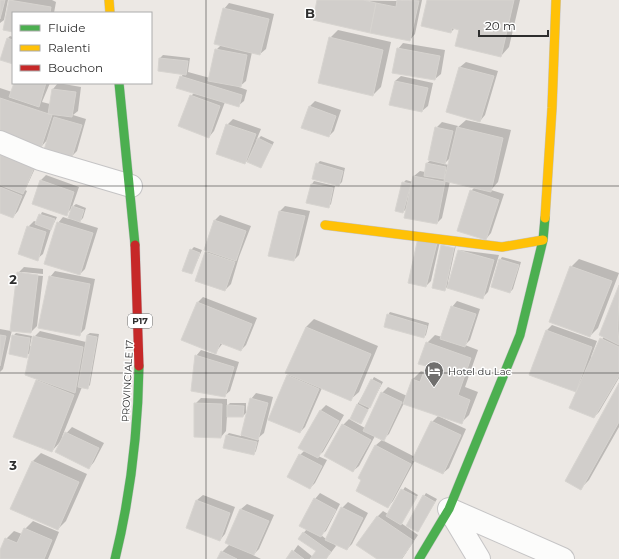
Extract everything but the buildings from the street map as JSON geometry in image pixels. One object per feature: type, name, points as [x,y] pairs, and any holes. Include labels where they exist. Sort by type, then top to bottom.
[{"type":"street","points":[[109,0],[110,12]]},
{"type":"street","points":[[419,559],[449,509],[520,335],[543,240],[552,108],[556,0]]},
{"type":"street","name":"PROVINCIALE 17","points":[[115,559],[129,497],[137,418],[140,345],[131,186],[119,84]]},
{"type":"street","points":[[0,142],[40,159],[131,186]]},
{"type":"street","points":[[325,225],[502,247],[543,240]]},
{"type":"street","points":[[449,509],[480,559]]},
{"type":"street","points":[[449,509],[563,559]]},
{"type":"traffic: fast","points":[[119,84],[135,245]]},
{"type":"traffic: fast","points":[[419,559],[449,509],[520,335],[543,240],[545,218]]},
{"type":"traffic: fast","points":[[115,559],[121,535],[133,463],[139,366]]},
{"type":"traffic: slow","points":[[109,0],[110,12]]},
{"type":"traffic: slow","points":[[545,218],[552,108],[556,0]]},
{"type":"traffic: slow","points":[[325,225],[502,247],[543,240]]},
{"type":"traffic: jam","points":[[135,245],[139,366]]},
{"type":"place","name":"Hotel du Lac","points":[[434,388]]}]
